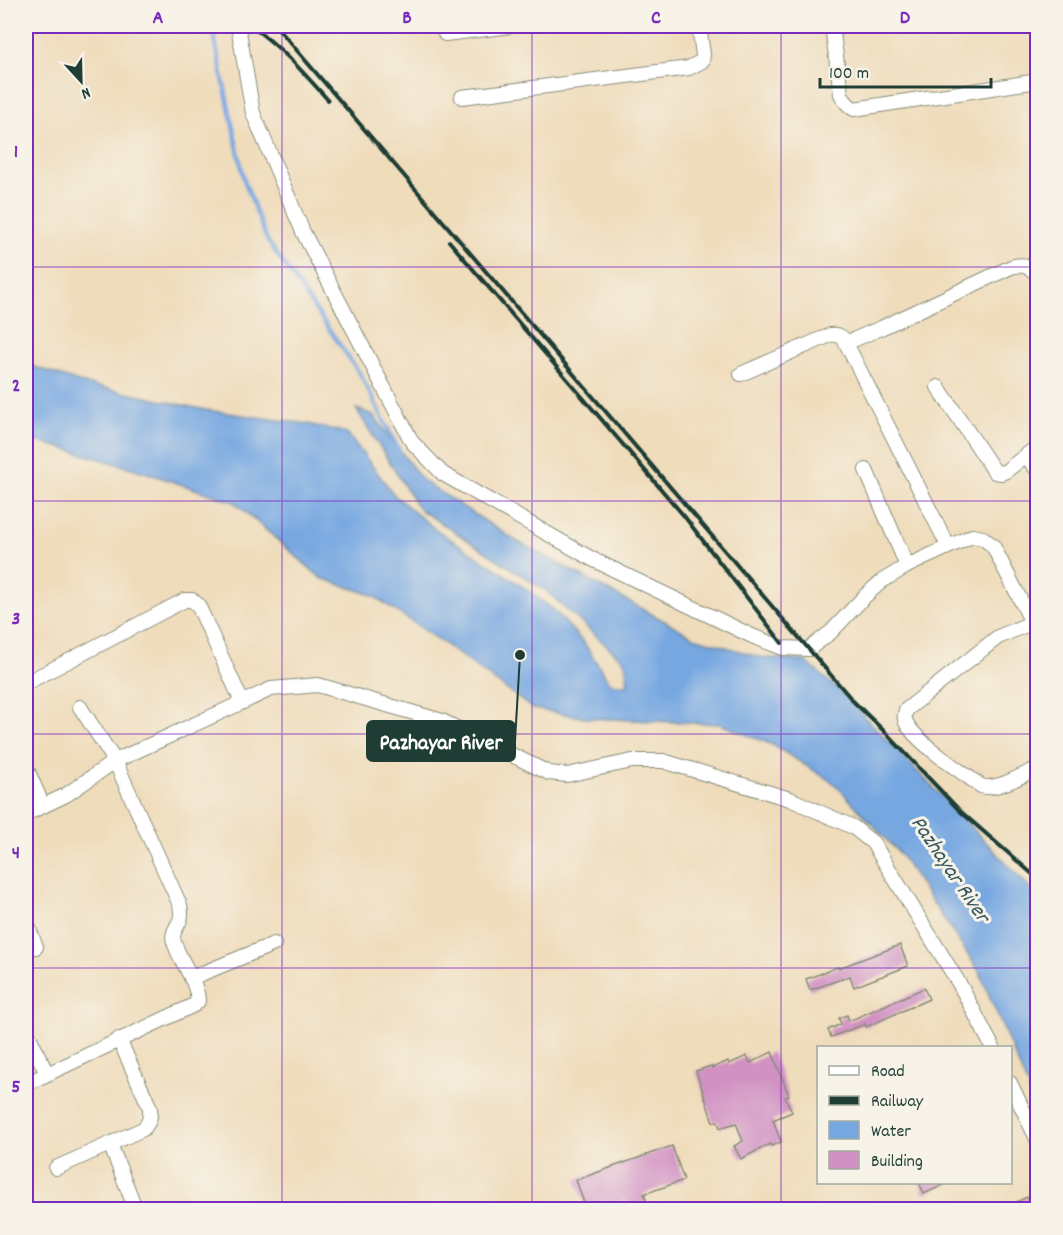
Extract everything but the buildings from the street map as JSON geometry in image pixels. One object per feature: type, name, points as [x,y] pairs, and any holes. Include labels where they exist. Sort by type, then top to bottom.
[{"type":"street","points":[[238,26],[253,113],[303,232],[412,442],[443,474],[591,559],[752,636],[783,648],[808,649],[831,632],[882,581],[948,546],[972,536],[983,538],[993,546],[1036,626],[998,637],[906,710],[904,716],[911,729],[924,743],[981,786],[990,788],[1000,785],[1038,768]]},
{"type":"street","points":[[445,34],[511,26]]},
{"type":"street","points":[[462,97],[689,68],[702,61],[699,26]]},
{"type":"street","points":[[832,26],[841,94],[844,101],[854,109],[1038,81]]},
{"type":"street","points":[[846,343],[1017,264],[1027,266],[1038,276]]},
{"type":"street","points":[[741,374],[830,335],[837,334],[842,337],[948,546]]},
{"type":"street","points":[[938,387],[994,472],[1006,471],[1038,446]]},
{"type":"street","points":[[1026,456],[1038,471]]},
{"type":"street","points":[[866,470],[907,566]]},
{"type":"street","points":[[26,683],[185,600],[192,600],[198,605],[242,702]]},
{"type":"street","points":[[26,814],[66,795],[116,761],[271,689],[318,685],[442,721],[549,773],[567,775],[632,761],[663,761],[790,799],[853,827],[873,843],[960,985],[992,1046]]},
{"type":"street","points":[[26,1084],[195,1005],[198,1001],[198,995],[173,940],[174,929],[181,919],[180,906],[116,761],[80,706]]},
{"type":"street","points":[[26,767],[43,806]]},
{"type":"street","points":[[26,921],[36,946]]},
{"type":"street","points":[[191,978],[274,944]]},
{"type":"street","points":[[26,1030],[47,1074]]},
{"type":"street","points":[[56,1168],[143,1129],[148,1124],[151,1116],[150,1108],[119,1039]]},
{"type":"street","points":[[1012,1085],[1038,1141]]},
{"type":"street","points":[[110,1144],[135,1209]]},
{"type":"water","points":[[26,364],[85,384],[206,410],[308,424],[347,433],[395,496],[435,529],[521,585],[555,611],[584,643],[610,683],[628,685],[625,662],[545,590],[419,509],[356,409],[373,415],[423,481],[513,539],[694,637],[759,657],[805,661],[839,690],[1037,895],[1037,1107],[979,971],[900,854],[834,783],[773,745],[720,724],[588,718],[533,709],[442,642],[372,595],[321,578],[234,502],[135,469],[26,438]]},
{"type":"waterway","points":[[212,26],[244,180],[267,240],[360,374],[399,450]]},
{"type":"railway","points":[[251,26],[282,51],[328,100]]},
{"type":"railway","points":[[276,26],[854,702],[960,811],[1038,879]]},
{"type":"railway","points":[[449,241],[684,516],[782,643]]},
{"type":"place","name":"Pazhayar River","points":[[520,655]]}]
